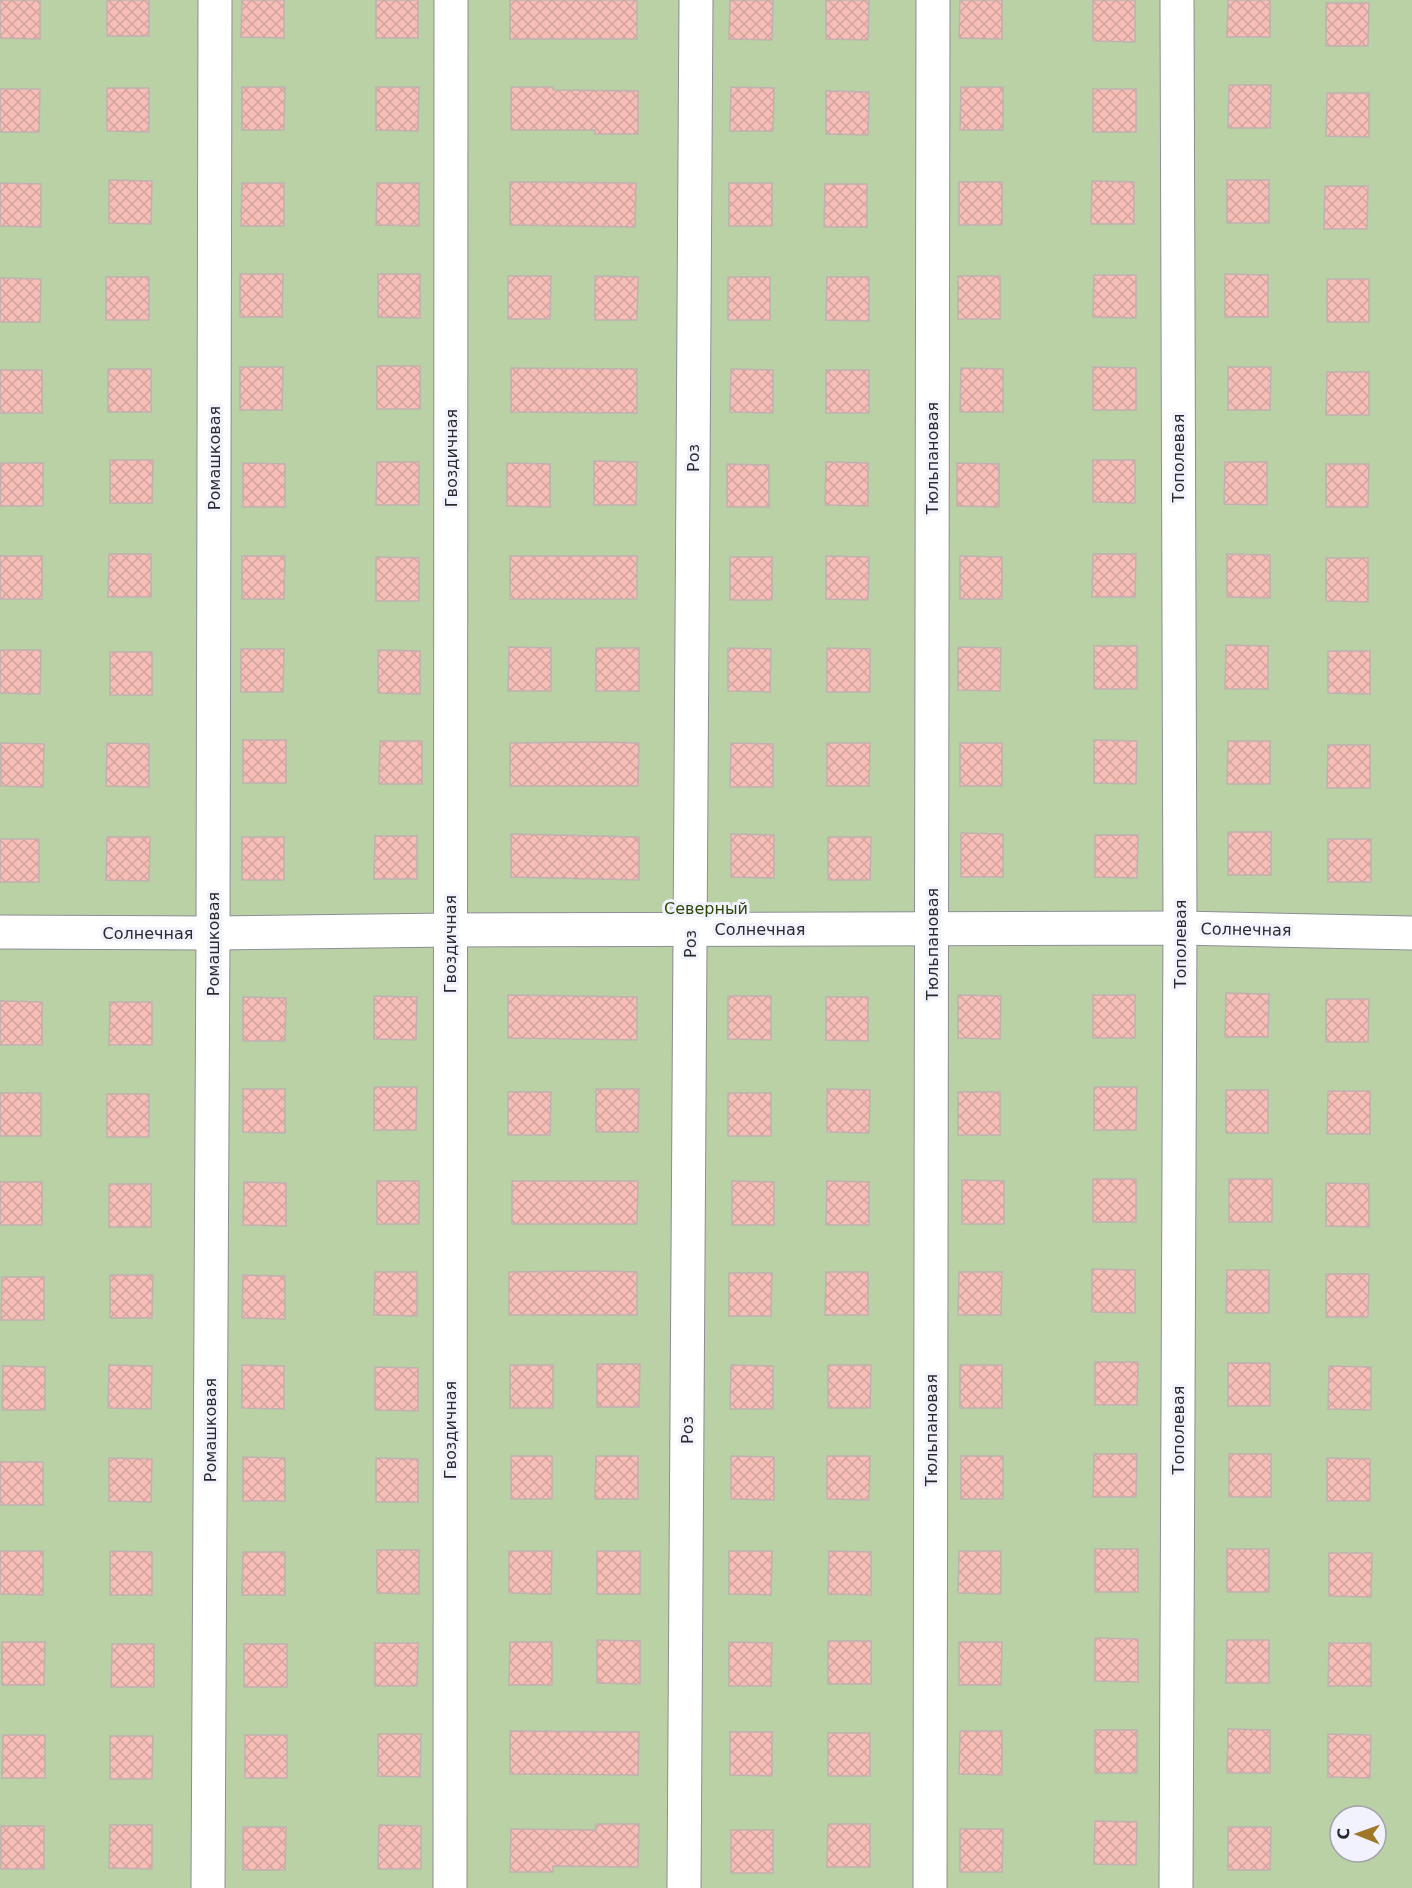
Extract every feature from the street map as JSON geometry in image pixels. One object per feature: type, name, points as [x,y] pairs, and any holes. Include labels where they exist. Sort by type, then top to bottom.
[{"type":"street","name":"Ромашковая","points":[[208,1888],[215,0]]},
{"type":"street","name":"Гвоздичная","points":[[450,1888],[452,0]]},
{"type":"street","name":"Роз","points":[[684,1888],[696,0]]},
{"type":"street","name":"Тюльпановая","points":[[930,1888],[933,0]]},
{"type":"street","name":"Тополевая","points":[[1176,1888],[1180,928],[1177,0]]},
{"type":"street","name":"Солнечная","points":[[0,932],[1180,928],[1412,933]]},
{"type":"green space","name":"Северный","points":[[0,0],[1412,0],[1412,1888],[0,1888]]},
{"type":"building","points":[[0,0],[40,0],[40,39],[0,38]]},
{"type":"building","points":[[107,0],[149,0],[149,36],[107,36]]},
{"type":"building","points":[[242,0],[284,0],[284,38],[241,37]]},
{"type":"building","points":[[376,0],[418,0],[418,38],[376,38]]},
{"type":"building","points":[[510,0],[637,0],[637,39],[510,39]]},
{"type":"building","points":[[730,0],[773,0],[772,40],[729,39]]},
{"type":"building","points":[[826,0],[869,0],[868,40],[826,39]]},
{"type":"building","points":[[960,0],[1002,0],[1002,39],[959,38]]},
{"type":"building","points":[[1093,0],[1135,0],[1135,42],[1093,41]]},
{"type":"building","points":[[1228,0],[1270,0],[1270,37],[1227,37]]},
{"type":"building","points":[[1326,3],[1369,3],[1368,46],[1326,46]]},
{"type":"building","points":[[1229,85],[1271,85],[1270,128],[1228,128]]},
{"type":"building","points":[[242,87],[285,87],[284,130],[242,130]]},
{"type":"building","points":[[376,87],[419,87],[418,131],[376,130]]},
{"type":"building","points":[[511,87],[638,91],[638,134],[595,134],[595,130],[511,130]]},
{"type":"building","points":[[731,87],[774,88],[773,131],[730,131]]},
{"type":"building","points":[[961,87],[1003,87],[1003,130],[960,130]]},
{"type":"building","points":[[107,88],[149,88],[149,132],[107,131]]},
{"type":"building","points":[[0,89],[40,89],[39,132],[0,132]]},
{"type":"building","points":[[1093,89],[1136,89],[1136,132],[1093,132]]},
{"type":"building","points":[[826,91],[869,92],[868,135],[826,134]]},
{"type":"building","points":[[1327,93],[1369,93],[1369,137],[1326,136]]},
{"type":"building","points":[[109,180],[152,181],[151,224],[109,223]]},
{"type":"building","points":[[1227,180],[1269,180],[1269,223],[1227,223]]},
{"type":"building","points":[[1092,181],[1134,182],[1134,224],[1091,224]]},
{"type":"building","points":[[510,182],[636,183],[635,227],[510,225]]},
{"type":"building","points":[[959,182],[1002,182],[1002,225],[959,225]]},
{"type":"building","points":[[0,183],[41,184],[41,227],[0,226]]},
{"type":"building","points":[[242,183],[284,183],[284,226],[241,226]]},
{"type":"building","points":[[377,183],[419,183],[419,226],[376,225]]},
{"type":"building","points":[[729,183],[772,183],[772,226],[729,226]]},
{"type":"building","points":[[825,184],[867,184],[867,227],[824,227]]},
{"type":"building","points":[[1325,186],[1368,186],[1367,229],[1324,229]]},
{"type":"building","points":[[240,274],[283,274],[282,317],[240,317]]},
{"type":"building","points":[[378,274],[420,274],[420,318],[378,317]]},
{"type":"building","points":[[1225,274],[1268,275],[1268,317],[1225,317]]},
{"type":"building","points":[[1094,275],[1136,275],[1136,318],[1093,317]]},
{"type":"building","points":[[508,276],[551,276],[550,319],[508,319]]},
{"type":"building","points":[[595,276],[638,277],[637,320],[595,320]]},
{"type":"building","points":[[958,276],[1000,276],[1000,319],[958,319]]},
{"type":"building","points":[[106,277],[149,277],[149,320],[106,320]]},
{"type":"building","points":[[728,277],[770,277],[770,320],[728,320]]},
{"type":"building","points":[[827,277],[869,277],[869,321],[826,320]]},
{"type":"building","points":[[0,278],[41,279],[40,322],[0,322]]},
{"type":"building","points":[[1327,279],[1369,279],[1369,322],[1327,322]]},
{"type":"building","points":[[377,366],[420,366],[420,409],[377,409]]},
{"type":"building","points":[[240,367],[283,367],[282,410],[240,410]]},
{"type":"building","points":[[1093,367],[1136,368],[1136,410],[1093,410]]},
{"type":"building","points":[[1228,367],[1271,367],[1270,410],[1228,410]]},
{"type":"building","points":[[511,368],[637,369],[637,413],[511,412]]},
{"type":"building","points":[[961,368],[1003,369],[1003,412],[960,412]]},
{"type":"building","points":[[108,369],[151,369],[151,412],[108,412]]},
{"type":"building","points":[[731,369],[773,370],[773,413],[730,412]]},
{"type":"building","points":[[0,370],[42,370],[42,413],[0,413]]},
{"type":"building","points":[[826,370],[869,370],[869,413],[826,413]]},
{"type":"building","points":[[1327,372],[1369,372],[1369,415],[1326,415]]},
{"type":"building","points":[[110,460],[153,460],[152,503],[110,503]]},
{"type":"building","points":[[1093,460],[1135,460],[1135,503],[1093,502]]},
{"type":"building","points":[[594,461],[637,462],[636,505],[594,505]]},
{"type":"building","points":[[377,462],[419,462],[419,505],[376,505]]},
{"type":"building","points":[[826,462],[868,463],[868,506],[825,505]]},
{"type":"building","points":[[1225,462],[1267,462],[1267,505],[1224,504]]},
{"type":"building","points":[[1,463],[43,463],[43,506],[0,506]]},
{"type":"building","points":[[243,463],[285,464],[285,507],[243,507]]},
{"type":"building","points":[[507,463],[550,464],[550,507],[507,506]]},
{"type":"building","points":[[957,463],[999,464],[999,507],[957,506]]},
{"type":"building","points":[[727,464],[769,465],[769,507],[727,507]]},
{"type":"building","points":[[1326,464],[1369,464],[1368,507],[1326,507]]},
{"type":"building","points":[[109,554],[151,554],[151,597],[108,597]]},
{"type":"building","points":[[1093,554],[1136,554],[1135,597],[1092,597]]},
{"type":"building","points":[[1227,554],[1270,555],[1270,598],[1227,597]]},
{"type":"building","points":[[0,556],[42,556],[42,599],[0,599]]},
{"type":"building","points":[[242,556],[285,556],[284,599],[242,599]]},
{"type":"building","points":[[510,556],[637,556],[637,599],[510,599]]},
{"type":"building","points":[[826,556],[869,557],[868,600],[826,599]]},
{"type":"building","points":[[960,556],[1002,557],[1002,599],[960,599]]},
{"type":"building","points":[[376,557],[419,558],[419,601],[376,601]]},
{"type":"building","points":[[730,557],[772,557],[772,600],[730,600]]},
{"type":"building","points":[[1326,558],[1368,558],[1368,602],[1326,601]]},
{"type":"building","points":[[1226,645],[1268,646],[1268,689],[1225,689]]},
{"type":"building","points":[[1094,646],[1137,646],[1137,689],[1094,689]]},
{"type":"building","points":[[509,647],[551,648],[551,691],[508,691]]},
{"type":"building","points":[[958,647],[1001,648],[1000,691],[958,690]]},
{"type":"building","points":[[596,648],[639,648],[639,691],[596,691]]},
{"type":"building","points":[[728,648],[771,649],[770,692],[728,691]]},
{"type":"building","points":[[827,648],[870,649],[870,692],[827,692]]},
{"type":"building","points":[[241,649],[284,649],[283,692],[241,692]]},
{"type":"building","points":[[0,650],[41,650],[40,694],[0,693]]},
{"type":"building","points":[[378,650],[420,651],[420,694],[378,693]]},
{"type":"building","points":[[1328,651],[1370,651],[1370,694],[1328,693]]},
{"type":"building","points":[[110,652],[152,652],[152,695],[110,695]]},
{"type":"building","points":[[243,740],[286,740],[286,783],[243,783]]},
{"type":"building","points":[[1094,740],[1137,741],[1136,784],[1094,783]]},
{"type":"building","points":[[380,741],[422,741],[422,784],[379,784]]},
{"type":"building","points":[[1228,741],[1270,741],[1270,784],[1227,784]]},
{"type":"building","points":[[1,743],[44,744],[43,787],[1,786]]},
{"type":"building","points":[[107,743],[149,744],[149,787],[106,786]]},
{"type":"building","points":[[510,743],[639,743],[638,786],[510,786]]},
{"type":"building","points":[[731,743],[773,744],[773,787],[730,787]]},
{"type":"building","points":[[827,743],[870,743],[869,786],[827,786]]},
{"type":"building","points":[[960,743],[1002,743],[1002,786],[960,786]]},
{"type":"building","points":[[1328,745],[1370,745],[1370,788],[1327,788]]},
{"type":"building","points":[[1228,832],[1271,832],[1271,875],[1228,875]]},
{"type":"building","points":[[961,833],[1003,834],[1003,877],[961,877]]},
{"type":"building","points":[[511,834],[639,837],[639,880],[511,877]]},
{"type":"building","points":[[731,834],[774,835],[774,878],[731,877]]},
{"type":"building","points":[[1095,835],[1138,835],[1137,878],[1095,877]]},
{"type":"building","points":[[375,836],[417,836],[417,879],[374,879]]},
{"type":"building","points":[[107,837],[150,837],[149,881],[106,880]]},
{"type":"building","points":[[242,837],[284,837],[284,880],[242,880]]},
{"type":"building","points":[[828,837],[871,837],[870,880],[828,880]]},
{"type":"building","points":[[0,839],[39,839],[39,882],[0,882]]},
{"type":"building","points":[[1328,839],[1371,839],[1371,882],[1328,882]]},
{"type":"building","points":[[1226,993],[1269,994],[1268,1037],[1225,1037]]},
{"type":"building","points":[[508,995],[637,997],[637,1040],[508,1038]]},
{"type":"building","points":[[958,995],[1001,996],[1000,1039],[958,1038]]},
{"type":"building","points":[[1093,995],[1135,995],[1135,1038],[1093,1038]]},
{"type":"building","points":[[374,996],[417,997],[416,1040],[374,1039]]},
{"type":"building","points":[[728,996],[771,996],[771,1040],[728,1039]]},
{"type":"building","points":[[243,997],[286,998],[285,1041],[243,1041]]},
{"type":"building","points":[[826,997],[868,997],[868,1041],[826,1040]]},
{"type":"building","points":[[1326,999],[1369,999],[1368,1042],[1326,1042]]},
{"type":"building","points":[[0,1001],[42,1002],[42,1045],[0,1045]]},
{"type":"building","points":[[110,1002],[152,1002],[152,1045],[109,1045]]},
{"type":"building","points":[[374,1087],[417,1087],[416,1130],[374,1130]]},
{"type":"building","points":[[1094,1087],[1137,1087],[1136,1130],[1094,1130]]},
{"type":"building","points":[[243,1089],[285,1089],[285,1133],[243,1132]]},
{"type":"building","points":[[596,1089],[639,1089],[638,1132],[596,1132]]},
{"type":"building","points":[[827,1089],[870,1090],[869,1133],[827,1132]]},
{"type":"building","points":[[1226,1090],[1268,1090],[1268,1133],[1226,1133]]},
{"type":"building","points":[[1328,1091],[1370,1091],[1370,1134],[1327,1134]]},
{"type":"building","points":[[508,1092],[551,1092],[550,1135],[508,1135]]},
{"type":"building","points":[[958,1092],[1000,1092],[1000,1135],[958,1135]]},
{"type":"building","points":[[0,1093],[41,1093],[41,1136],[0,1136]]},
{"type":"building","points":[[728,1093],[771,1093],[771,1136],[728,1136]]},
{"type":"building","points":[[107,1094],[149,1094],[149,1137],[107,1137]]},
{"type":"building","points":[[1093,1179],[1136,1179],[1136,1222],[1093,1222]]},
{"type":"building","points":[[1229,1179],[1272,1179],[1272,1222],[1229,1222]]},
{"type":"building","points":[[962,1180],[1004,1181],[1004,1224],[962,1224]]},
{"type":"building","points":[[377,1181],[419,1181],[419,1224],[377,1224]]},
{"type":"building","points":[[512,1181],[638,1181],[637,1224],[512,1224]]},
{"type":"building","points":[[732,1181],[774,1182],[774,1225],[732,1225]]},
{"type":"building","points":[[827,1181],[869,1182],[869,1225],[826,1225]]},
{"type":"building","points":[[0,1182],[42,1182],[42,1225],[0,1225]]},
{"type":"building","points":[[244,1182],[286,1183],[286,1226],[243,1225]]},
{"type":"building","points":[[1326,1183],[1369,1184],[1369,1227],[1326,1226]]},
{"type":"building","points":[[109,1184],[151,1184],[151,1227],[109,1227]]},
{"type":"building","points":[[1092,1269],[1135,1270],[1135,1313],[1092,1312]]},
{"type":"building","points":[[1227,1270],[1269,1270],[1269,1313],[1226,1313]]},
{"type":"building","points":[[375,1272],[417,1272],[417,1316],[374,1315]]},
{"type":"building","points":[[509,1272],[637,1272],[637,1315],[509,1315]]},
{"type":"building","points":[[826,1272],[868,1272],[868,1315],[825,1315]]},
{"type":"building","points":[[959,1272],[1002,1272],[1001,1315],[958,1315]]},
{"type":"building","points":[[729,1273],[772,1273],[771,1316],[729,1316]]},
{"type":"building","points":[[1326,1274],[1369,1274],[1368,1317],[1326,1317]]},
{"type":"building","points":[[110,1275],[153,1275],[152,1318],[110,1318]]},
{"type":"building","points":[[243,1275],[285,1276],[285,1319],[242,1318]]},
{"type":"building","points":[[2,1277],[44,1277],[44,1320],[1,1320]]},
{"type":"building","points":[[1095,1362],[1138,1362],[1137,1405],[1095,1405]]},
{"type":"building","points":[[1228,1363],[1270,1363],[1270,1406],[1228,1406]]},
{"type":"building","points":[[597,1364],[640,1364],[639,1407],[597,1407]]},
{"type":"building","points":[[109,1365],[152,1366],[151,1409],[108,1408]]},
{"type":"building","points":[[242,1365],[284,1366],[284,1409],[242,1408]]},
{"type":"building","points":[[510,1365],[553,1365],[553,1408],[510,1408]]},
{"type":"building","points":[[731,1365],[773,1366],[773,1409],[730,1409]]},
{"type":"building","points":[[828,1365],[871,1365],[870,1408],[828,1408]]},
{"type":"building","points":[[960,1365],[1002,1365],[1002,1408],[960,1408]]},
{"type":"building","points":[[3,1366],[45,1367],[45,1410],[2,1410]]},
{"type":"building","points":[[1329,1366],[1371,1367],[1371,1410],[1328,1409]]},
{"type":"building","points":[[375,1367],[418,1368],[418,1411],[375,1410]]},
{"type":"building","points":[[1094,1454],[1137,1454],[1136,1497],[1093,1497]]},
{"type":"building","points":[[1229,1454],[1271,1454],[1271,1497],[1229,1497]]},
{"type":"building","points":[[511,1456],[552,1456],[552,1499],[511,1499]]},
{"type":"building","points":[[596,1456],[638,1456],[638,1499],[595,1499]]},
{"type":"building","points":[[731,1456],[774,1457],[774,1500],[731,1499]]},
{"type":"building","points":[[827,1456],[870,1456],[869,1500],[827,1499]]},
{"type":"building","points":[[961,1456],[1003,1456],[1003,1499],[961,1499]]},
{"type":"building","points":[[243,1457],[285,1458],[285,1501],[243,1501]]},
{"type":"building","points":[[109,1458],[152,1459],[151,1502],[109,1501]]},
{"type":"building","points":[[376,1458],[418,1459],[418,1502],[376,1502]]},
{"type":"building","points":[[1327,1458],[1370,1459],[1370,1501],[1327,1501]]},
{"type":"building","points":[[0,1462],[43,1462],[43,1505],[0,1505]]},
{"type":"building","points":[[1095,1549],[1138,1549],[1138,1592],[1095,1592]]},
{"type":"building","points":[[1227,1549],[1269,1549],[1269,1592],[1227,1592]]},
{"type":"building","points":[[377,1550],[419,1550],[419,1594],[377,1593]]},
{"type":"building","points":[[0,1551],[43,1551],[43,1595],[0,1594]]},
{"type":"building","points":[[110,1551],[152,1552],[152,1595],[110,1595]]},
{"type":"building","points":[[509,1551],[552,1551],[551,1594],[509,1593]]},
{"type":"building","points":[[597,1551],[640,1551],[640,1594],[597,1594]]},
{"type":"building","points":[[729,1551],[772,1551],[771,1595],[729,1594]]},
{"type":"building","points":[[829,1551],[871,1552],[871,1595],[828,1594]]},
{"type":"building","points":[[959,1551],[1001,1551],[1001,1594],[958,1593]]},
{"type":"building","points":[[243,1552],[285,1552],[285,1595],[242,1595]]},
{"type":"building","points":[[1329,1553],[1372,1553],[1371,1597],[1329,1596]]},
{"type":"building","points":[[1095,1638],[1138,1639],[1138,1682],[1095,1681]]},
{"type":"building","points":[[597,1640],[640,1641],[640,1684],[597,1683]]},
{"type":"building","points":[[1227,1640],[1269,1640],[1269,1683],[1226,1683]]},
{"type":"building","points":[[828,1641],[871,1641],[871,1684],[828,1684]]},
{"type":"building","points":[[2,1642],[45,1642],[44,1685],[2,1685]]},
{"type":"building","points":[[510,1642],[552,1642],[552,1685],[509,1685]]},
{"type":"building","points":[[729,1642],[772,1643],[771,1686],[729,1686]]},
{"type":"building","points":[[959,1642],[1002,1642],[1001,1685],[959,1685]]},
{"type":"building","points":[[375,1643],[418,1643],[417,1686],[375,1686]]},
{"type":"building","points":[[1329,1643],[1371,1643],[1371,1686],[1328,1686]]},
{"type":"building","points":[[112,1644],[154,1644],[154,1687],[111,1687]]},
{"type":"building","points":[[244,1644],[287,1644],[287,1687],[244,1687]]},
{"type":"building","points":[[1228,1729],[1270,1730],[1270,1773],[1227,1773]]},
{"type":"building","points":[[1095,1730],[1137,1730],[1137,1773],[1095,1773]]},
{"type":"building","points":[[510,1731],[639,1732],[638,1775],[510,1774]]},
{"type":"building","points":[[960,1731],[1002,1731],[1002,1775],[959,1774]]},
{"type":"building","points":[[730,1732],[772,1732],[772,1776],[730,1775]]},
{"type":"building","points":[[828,1733],[870,1733],[870,1776],[828,1776]]},
{"type":"building","points":[[378,1734],[421,1734],[420,1777],[378,1776]]},
{"type":"building","points":[[1328,1734],[1371,1735],[1370,1778],[1328,1777]]},
{"type":"building","points":[[3,1735],[45,1735],[45,1778],[2,1778]]},
{"type":"building","points":[[245,1735],[287,1735],[287,1778],[245,1778]]},
{"type":"building","points":[[110,1736],[153,1736],[152,1779],[110,1779]]},
{"type":"building","points":[[1095,1821],[1137,1822],[1136,1865],[1094,1864]]},
{"type":"building","points":[[596,1824],[639,1824],[638,1867],[553,1866],[553,1872],[510,1872],[511,1829],[596,1830]]},
{"type":"building","points":[[828,1824],[870,1824],[870,1867],[827,1867]]},
{"type":"building","points":[[110,1825],[152,1825],[152,1869],[109,1868]]},
{"type":"building","points":[[379,1825],[421,1826],[421,1869],[378,1869]]},
{"type":"building","points":[[1,1826],[44,1826],[44,1869],[1,1869]]},
{"type":"building","points":[[243,1827],[286,1827],[285,1870],[243,1870]]},
{"type":"building","points":[[1228,1827],[1271,1827],[1270,1870],[1228,1870]]},
{"type":"building","points":[[960,1829],[1003,1829],[1002,1872],[960,1872]]},
{"type":"building","points":[[731,1830],[773,1830],[773,1873],[731,1873]]}]
